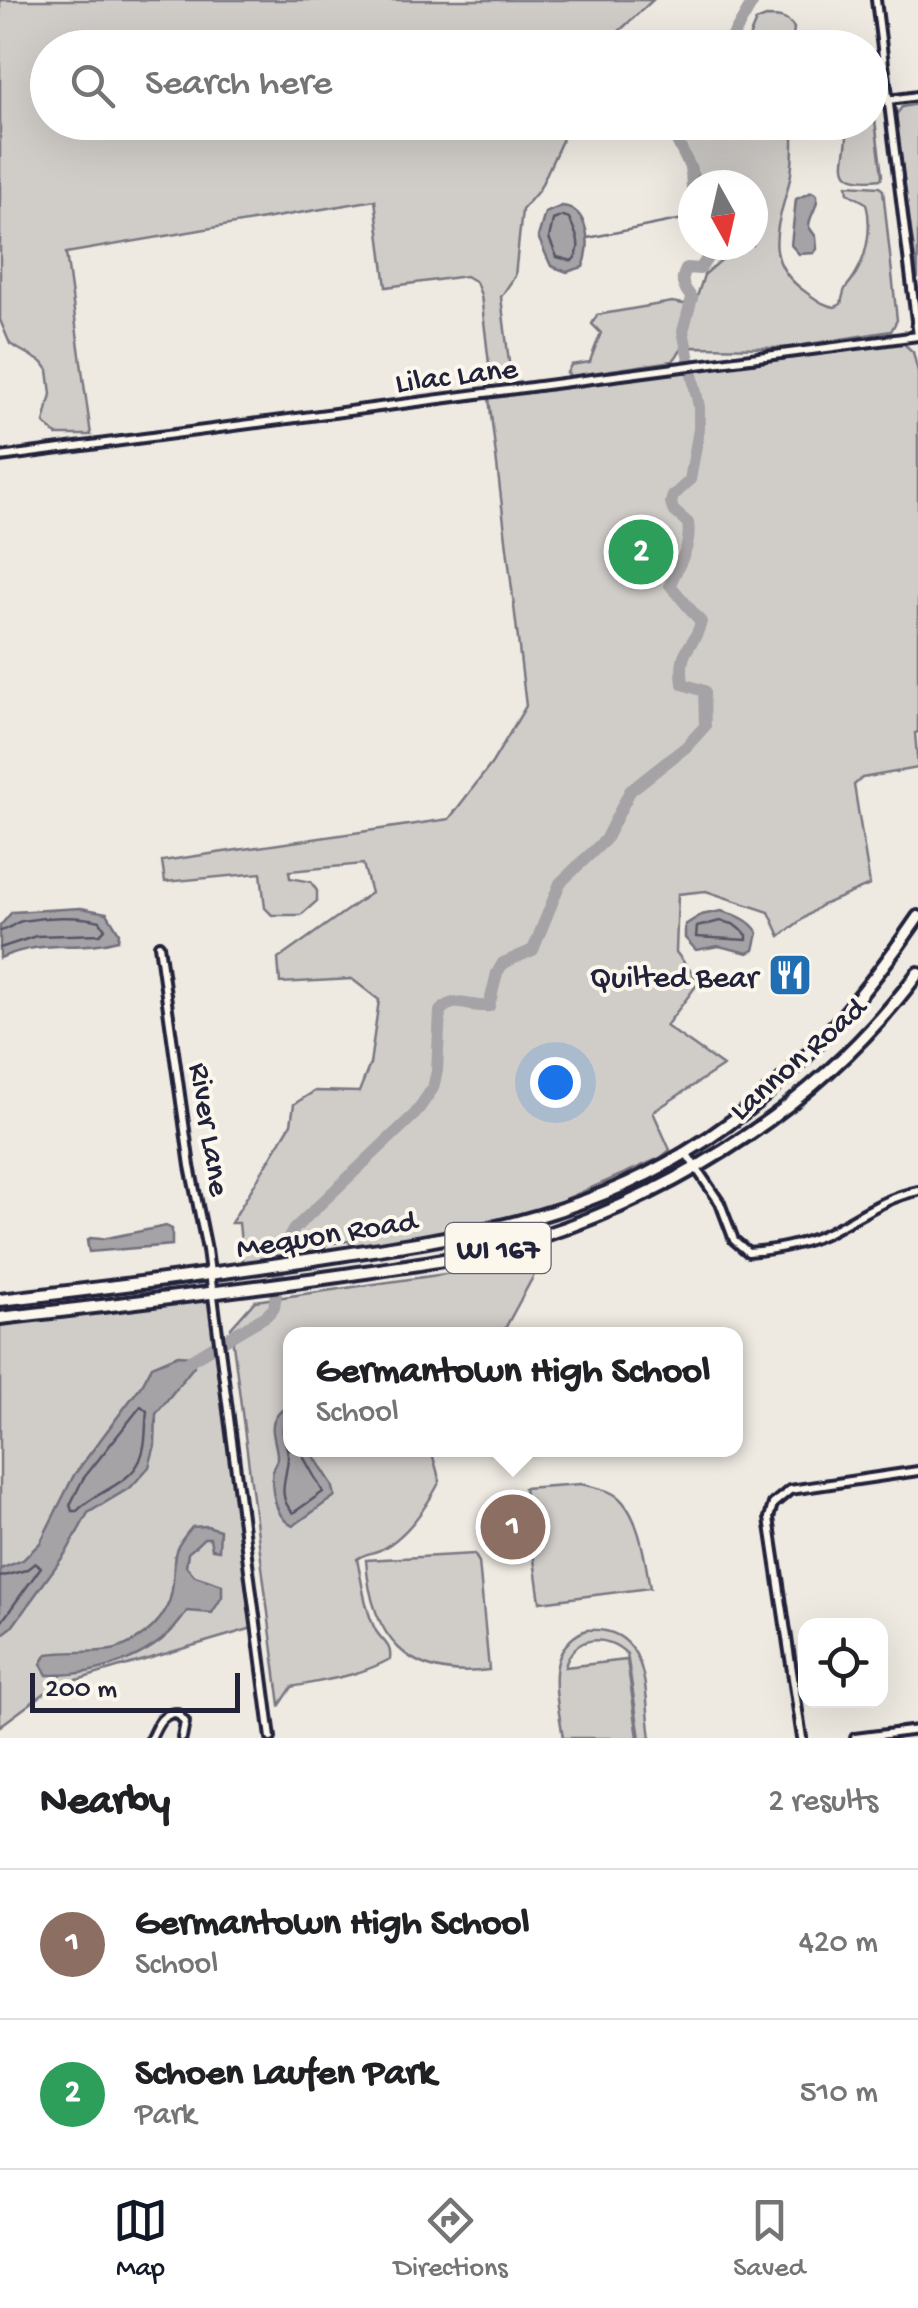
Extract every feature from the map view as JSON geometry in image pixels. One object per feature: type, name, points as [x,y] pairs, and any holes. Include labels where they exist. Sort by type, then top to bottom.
[{"type":"main road","name":"Lannon Road","points":[[686,1153],[797,1065],[844,1016],[918,917]]},
{"type":"main road","name":"Lannon Road","points":[[697,1168],[790,1103],[854,1048],[918,973]]},
{"type":"main road","name":"Mequon Road","points":[[0,1300],[210,1275],[475,1234],[534,1219],[610,1190],[686,1153]]},
{"type":"main road","name":"Mequon Road","points":[[0,1318],[270,1286],[470,1255],[536,1238],[662,1187],[697,1168]]},
{"type":"main road","points":[[64,1292],[66,1310]]},
{"type":"street","points":[[876,0],[880,30]]},
{"type":"street","points":[[888,92],[918,337]]},
{"type":"street","points":[[889,100],[918,96]]},
{"type":"street","name":"Lilac Lane","points":[[0,457],[918,337]]},
{"type":"street","name":"River Lane","points":[[159,945],[190,1166],[210,1275],[270,1738]]},
{"type":"street","points":[[686,1153],[720,1203],[734,1240],[748,1252],[776,1250],[824,1234],[872,1207],[918,1191]]},
{"type":"street","points":[[802,1738],[769,1518],[773,1504],[790,1490],[918,1471]]},
{"type":"street","points":[[151,1738],[166,1714],[176,1713],[185,1722],[182,1738]]},
{"type":"street","points":[[855,1738],[918,1730]]},
{"type":"shaded area","points":[[0,0],[653,0],[620,30],[30,30],[30,140],[562,140],[539,190],[522,210],[515,276],[501,297],[512,387],[492,390],[481,295],[476,282],[466,276],[386,287],[375,200],[66,253],[91,435],[56,435],[44,423],[51,394],[48,370],[10,344],[0,320]]},
{"type":"shaded area","points":[[782,18],[794,30],[752,30],[756,21]]},
{"type":"shaded area","points":[[918,104],[918,279],[895,116],[902,107]]},
{"type":"shaded area","points":[[683,140],[793,140],[790,179],[776,241],[778,255],[792,281],[814,298],[835,307],[841,304],[868,240],[866,203],[848,193],[847,185],[883,190],[897,320],[891,331],[784,348],[692,347],[681,350],[673,361],[571,376],[567,373],[571,365],[590,362],[601,333],[592,324],[597,315],[696,300],[704,275],[721,260],[768,260],[768,170],[695,170]]},
{"type":"shaded area","points":[[846,140],[878,140],[881,179],[851,177],[844,164]]},
{"type":"shaded area","points":[[903,343],[913,352],[918,372],[918,768],[862,778],[854,785],[870,885],[820,906],[780,936],[769,912],[706,891],[678,894],[676,952],[699,982],[666,1026],[723,1066],[653,1112],[670,1150],[660,1158],[536,1212],[450,1233],[372,1245],[351,1246],[349,1241],[326,1244],[323,1251],[243,1262],[239,1223],[231,1223],[291,1124],[294,1104],[315,1091],[359,1092],[370,1064],[379,1000],[352,979],[280,983],[278,959],[371,893],[363,864],[289,871],[290,878],[311,882],[317,891],[317,901],[301,915],[272,915],[265,908],[261,873],[165,882],[162,861],[449,819],[492,763],[526,706],[489,398]]},
{"type":"shaded area","points":[[547,1251],[506,1327],[283,1327],[283,1457],[433,1457],[440,1481],[399,1537],[357,1559],[369,1614],[388,1647],[390,1659],[355,1673],[292,1687],[280,1705],[231,1328],[255,1301],[452,1273]]},
{"type":"shaded area","points":[[210,1294],[256,1627],[53,1687],[0,1726],[0,1320]]},
{"type":"shaded area","points":[[581,1484],[611,1492],[626,1506],[640,1540],[650,1588],[540,1602],[524,1488]]},
{"type":"shaded area","points":[[474,1554],[479,1562],[489,1670],[460,1672],[415,1660],[385,1632],[369,1587],[366,1560]]},
{"type":"shaded area","points":[[586,1630],[607,1631],[623,1638],[633,1650],[644,1682],[651,1738],[640,1738],[627,1654],[600,1640],[575,1649],[565,1667],[627,1660],[638,1738],[563,1738],[556,1692],[558,1663],[572,1639]]},
{"type":"water","points":[[812,192],[817,200],[809,227],[816,237],[817,249],[814,253],[799,254],[791,245],[796,199]]},
{"type":"water","points":[[562,206],[578,214],[587,239],[583,267],[567,272],[551,266],[538,237],[545,213]]},
{"type":"water","points":[[81,908],[107,913],[119,933],[118,940],[32,948],[0,958],[0,926],[12,912]]},
{"type":"water","points":[[721,911],[742,918],[755,928],[758,933],[754,950],[748,953],[719,946],[696,950],[685,938],[685,925],[701,915]]},
{"type":"water","points":[[166,1226],[172,1229],[172,1245],[89,1252],[90,1238]]},
{"type":"water","points":[[178,1355],[193,1356],[194,1366],[156,1414],[155,1445],[149,1467],[131,1487],[88,1513],[67,1551],[12,1627],[0,1636],[0,1569],[23,1560],[40,1543],[74,1475],[152,1366]]},
{"type":"water","points":[[283,1410],[283,1457],[315,1457],[335,1496],[293,1526],[278,1509],[272,1485],[277,1457],[273,1426]]},
{"type":"water","points":[[192,1527],[220,1530],[219,1550],[212,1549],[210,1538],[204,1538],[188,1553],[186,1566],[195,1576],[222,1585],[222,1597],[212,1613],[187,1611],[160,1641],[126,1661],[86,1672],[47,1675],[41,1664],[47,1654],[116,1649],[153,1627],[170,1600],[179,1544]]},
{"type":"waterway","points":[[736,30],[754,0]]},
{"type":"waterway","points":[[677,140],[691,170]]},
{"type":"waterway","points":[[588,238],[678,220]]},
{"type":"waterway","points":[[182,1365],[274,1308],[282,1250],[294,1229],[415,1114],[433,1088],[440,1011],[452,1003],[489,1006],[503,963],[533,950],[560,883],[605,840],[630,791],[686,747],[705,726],[704,691],[683,684],[682,671],[684,655],[701,622],[670,585],[689,532],[688,523],[673,510],[671,502],[690,480],[699,429],[699,407],[683,331],[692,298],[684,287],[683,277],[687,268],[700,269],[706,260]]},
{"type":"place","name":"Schoen Laufen Park","points":[[641,552]]},
{"type":"place","name":"Quilted Bear","points":[[790,975]]},
{"type":"place","name":"Germantown High School","points":[[513,1527]]}]
